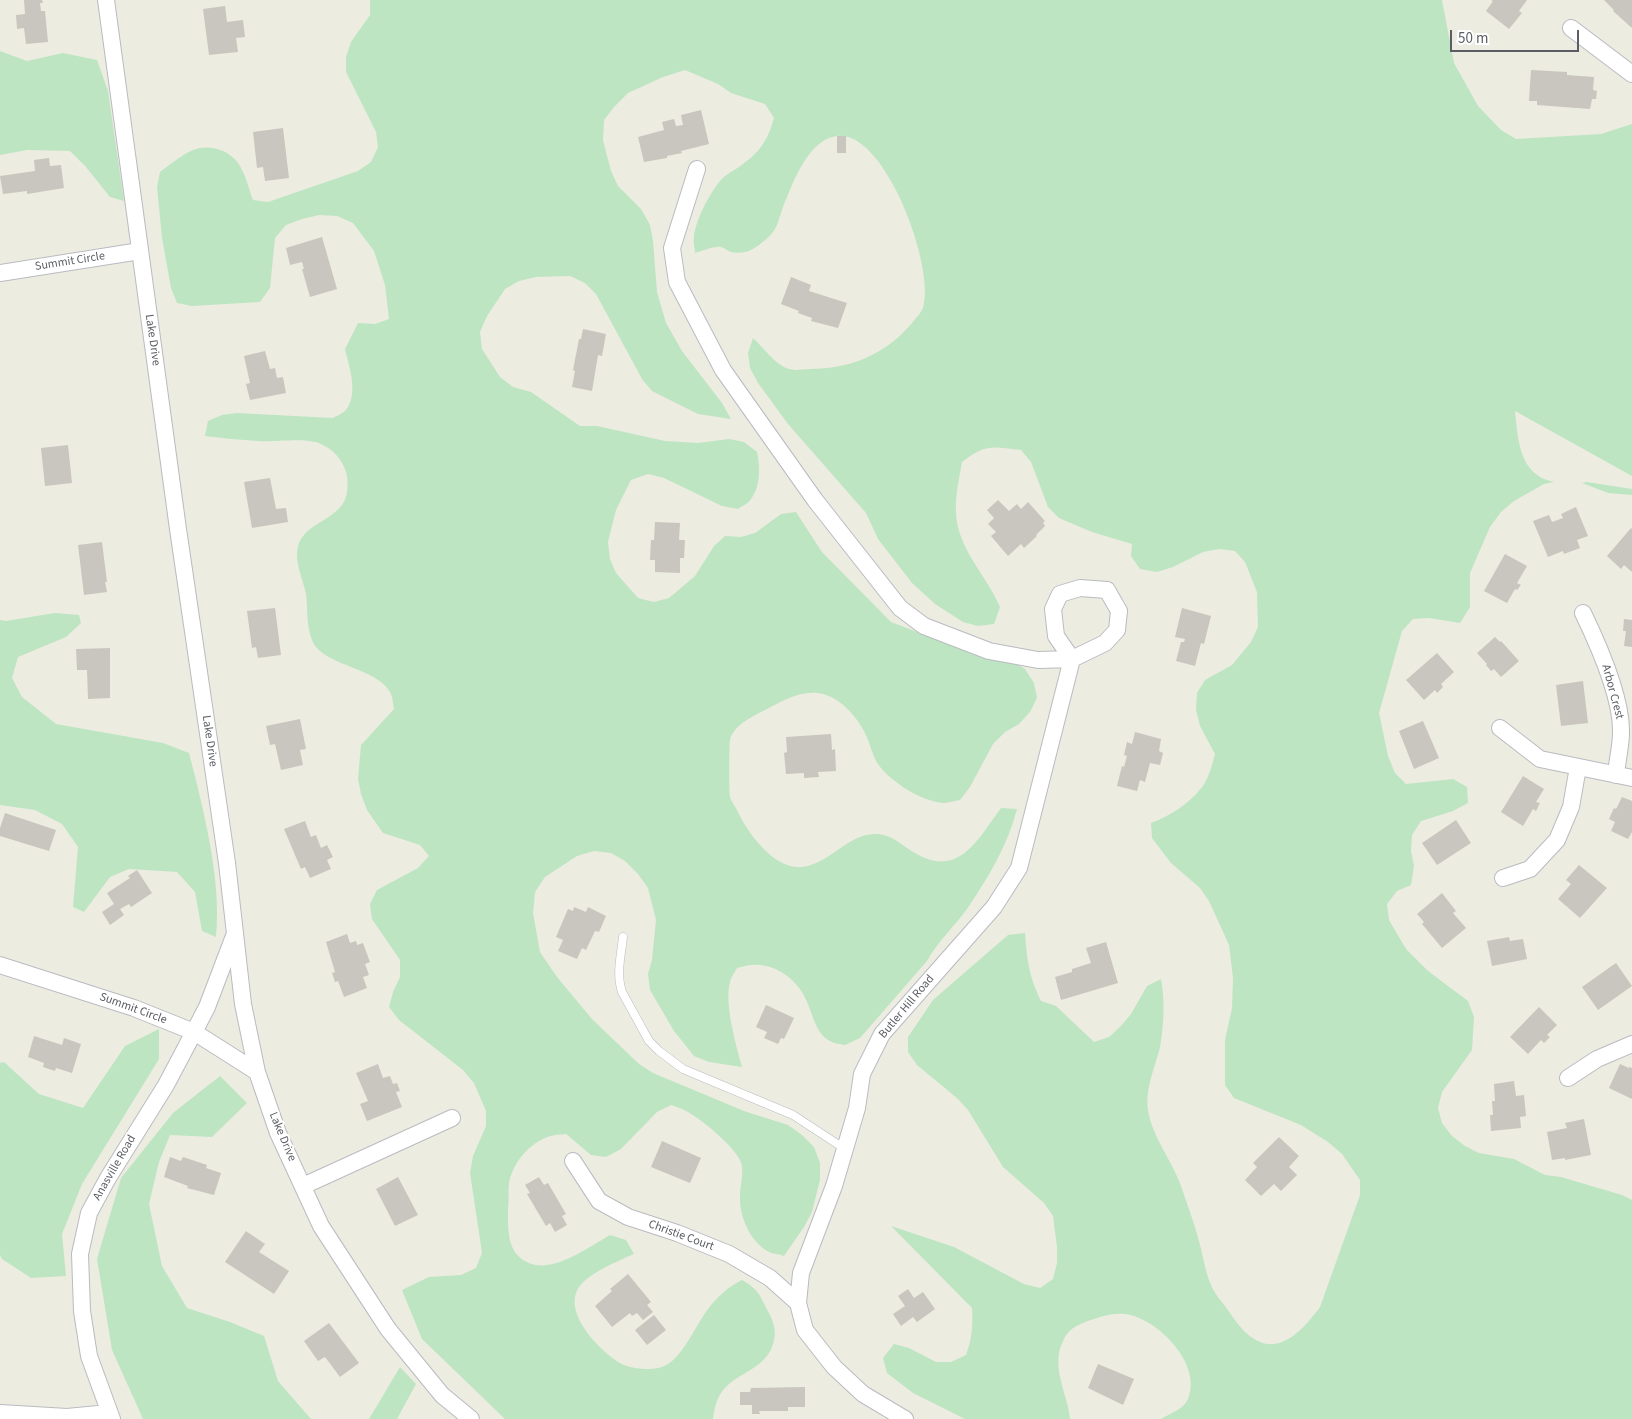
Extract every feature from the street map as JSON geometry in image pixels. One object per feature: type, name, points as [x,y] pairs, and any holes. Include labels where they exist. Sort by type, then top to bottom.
[{"type":"street","name":"Lake Drive","points":[[106,0],[180,539],[227,863],[244,1004],[256,1072],[278,1133],[321,1226],[388,1329],[442,1395],[471,1419]]},
{"type":"street","points":[[1571,28],[1632,74]]},
{"type":"street","points":[[697,169],[672,248],[677,282],[723,370],[815,500],[900,608],[924,626],[989,651],[1038,660],[1072,659],[1105,643],[1117,630],[1119,611],[1107,590],[1080,588],[1060,594],[1053,608],[1056,636],[1072,659]]},
{"type":"street","name":"Summit Circle","points":[[0,273],[140,251]]},
{"type":"street","name":"Arbor Crest","points":[[1582,613],[1599,645],[1618,705],[1621,732],[1616,774]]},
{"type":"street","name":"Butler Hill Road","points":[[905,1419],[863,1394],[834,1368],[805,1330],[798,1303],[801,1273],[834,1186],[857,1108],[862,1074],[882,1034],[994,907],[1019,868],[1072,659]]},
{"type":"street","points":[[1500,728],[1540,759],[1632,778]]},
{"type":"street","points":[[1503,878],[1530,869],[1557,840],[1571,807],[1578,767]]},
{"type":"street","name":"Anasville Road","points":[[110,1416],[89,1356],[82,1311],[80,1254],[90,1213],[108,1178],[166,1085],[207,1007],[235,934]]},
{"type":"street","name":"Summit Circle","points":[[0,965],[134,1008],[194,1032],[256,1072]]},
{"type":"street","points":[[1568,1078],[1597,1059],[1632,1044]]},
{"type":"street","points":[[303,1186],[452,1118]]},
{"type":"street","name":"Christie Court","points":[[572,1161],[599,1201],[628,1217],[729,1254],[770,1278],[798,1303]]},
{"type":"street","points":[[0,1413],[67,1417],[110,1416]]},
{"type":"lane","points":[[623,937],[619,984],[649,1041],[659,1051],[683,1069],[793,1115],[845,1149]]},
{"type":"green space","points":[[370,0],[1442,0],[1454,63],[1478,106],[1501,130],[1516,139],[1601,134],[1632,124],[1632,476],[1515,411],[1519,444],[1527,464],[1542,478],[1554,482],[1544,484],[1514,501],[1501,512],[1490,527],[1470,573],[1470,607],[1460,623],[1429,618],[1413,619],[1402,631],[1379,713],[1388,756],[1395,773],[1406,784],[1453,779],[1467,787],[1468,803],[1453,811],[1421,821],[1412,835],[1411,851],[1414,866],[1411,885],[1397,891],[1387,904],[1389,920],[1406,949],[1428,971],[1468,1001],[1474,1017],[1472,1050],[1442,1092],[1438,1108],[1442,1123],[1452,1136],[1465,1146],[1479,1153],[1514,1159],[1545,1175],[1561,1177],[1622,1195],[1632,1200],[1632,1419],[1161,1419],[1186,1403],[1191,1386],[1189,1372],[1183,1358],[1163,1334],[1151,1324],[1138,1317],[1125,1314],[1115,1314],[1084,1323],[1067,1333],[1059,1351],[1058,1361],[1070,1419],[965,1419],[913,1393],[887,1373],[883,1358],[894,1344],[909,1348],[936,1362],[951,1362],[966,1355],[971,1338],[972,1320],[972,1308],[891,1226],[954,1247],[1024,1284],[1040,1288],[1053,1279],[1057,1263],[1057,1247],[1053,1216],[1044,1203],[1003,1167],[968,1110],[958,1099],[917,1065],[908,1052],[908,1037],[933,1000],[1008,935],[1025,933],[1029,968],[1041,1001],[1056,1006],[1094,1042],[1109,1037],[1120,1027],[1131,1014],[1147,986],[1161,979],[1163,1021],[1160,1047],[1148,1094],[1147,1102],[1150,1120],[1181,1186],[1213,1289],[1242,1328],[1253,1339],[1276,1344],[1287,1340],[1309,1321],[1320,1307],[1360,1195],[1360,1180],[1342,1154],[1328,1142],[1301,1125],[1234,1098],[1225,1085],[1225,1040],[1232,1008],[1233,978],[1229,945],[1209,901],[1200,888],[1171,863],[1152,838],[1151,823],[1172,813],[1191,799],[1204,783],[1210,771],[1215,754],[1200,726],[1196,710],[1197,693],[1205,680],[1232,665],[1251,642],[1258,627],[1257,592],[1245,562],[1235,551],[1219,549],[1203,552],[1173,567],[1157,572],[1140,569],[1131,556],[1132,544],[1092,532],[1059,518],[1048,507],[1031,462],[1021,450],[990,448],[977,452],[962,462],[956,513],[961,538],[1000,607],[994,624],[978,626],[963,622],[935,604],[912,583],[878,539],[866,513],[788,424],[758,383],[750,368],[748,353],[753,338],[780,365],[795,370],[824,368],[852,363],[866,358],[890,344],[902,334],[922,310],[925,289],[922,264],[903,206],[889,178],[873,155],[855,140],[837,136],[819,144],[806,159],[791,188],[775,229],[762,243],[751,250],[742,252],[733,253],[718,247],[695,253],[695,230],[700,215],[716,186],[727,175],[746,162],[762,146],[769,134],[774,118],[765,104],[731,93],[718,84],[685,70],[663,77],[628,93],[604,120],[603,140],[611,171],[618,186],[641,209],[650,225],[657,292],[666,323],[682,351],[722,403],[731,419],[698,414],[652,391],[642,379],[596,294],[585,283],[570,276],[536,277],[519,281],[505,289],[487,316],[480,332],[482,349],[500,377],[513,387],[531,392],[580,426],[597,426],[665,441],[698,443],[729,439],[744,442],[757,452],[759,470],[757,488],[750,500],[738,509],[722,506],[664,478],[648,474],[631,480],[616,510],[608,542],[610,559],[616,573],[638,598],[654,602],[669,598],[695,576],[714,546],[725,536],[741,537],[755,533],[781,514],[796,512],[822,552],[891,622],[980,656],[1011,661],[1025,669],[1034,683],[1037,698],[1030,712],[1019,724],[1005,732],[993,744],[970,787],[960,800],[945,803],[917,795],[898,784],[883,771],[857,719],[846,707],[825,695],[810,693],[797,695],[745,721],[732,734],[730,740],[730,797],[747,829],[772,856],[792,866],[812,865],[854,840],[863,836],[878,834],[899,842],[924,858],[939,861],[951,860],[962,855],[972,846],[1001,808],[1017,809],[996,861],[967,909],[927,961],[860,1038],[845,1045],[833,1043],[825,1038],[818,1029],[803,994],[786,975],[778,970],[761,965],[737,968],[730,982],[728,1001],[742,1067],[709,1062],[694,1056],[674,1031],[650,990],[648,974],[652,960],[656,920],[648,888],[625,861],[611,853],[594,851],[577,856],[545,877],[535,892],[533,913],[540,952],[557,977],[592,1019],[639,1064],[653,1073],[744,1111],[788,1125],[802,1135],[814,1147],[820,1163],[820,1180],[812,1212],[784,1256],[771,1253],[762,1248],[751,1235],[741,1212],[742,1166],[740,1159],[727,1143],[709,1127],[686,1111],[671,1105],[657,1112],[621,1149],[606,1157],[591,1155],[566,1134],[553,1135],[537,1142],[524,1154],[514,1168],[509,1183],[508,1227],[511,1244],[519,1257],[526,1262],[536,1265],[555,1264],[574,1256],[610,1235],[626,1240],[634,1254],[590,1277],[579,1287],[575,1297],[575,1309],[587,1332],[606,1352],[624,1365],[645,1369],[666,1365],[680,1352],[708,1309],[719,1296],[742,1280],[758,1293],[773,1323],[775,1336],[773,1344],[769,1353],[757,1366],[734,1380],[721,1393],[713,1419],[505,1419],[422,1339],[402,1290],[429,1277],[461,1275],[476,1268],[482,1253],[470,1173],[473,1156],[486,1126],[486,1111],[474,1083],[463,1070],[399,1020],[389,1007],[400,977],[400,960],[372,919],[370,904],[377,890],[418,868],[429,856],[420,845],[383,833],[367,810],[358,779],[361,745],[394,709],[392,696],[385,685],[375,678],[326,656],[317,649],[309,629],[306,594],[297,558],[298,546],[306,533],[337,511],[344,502],[347,491],[347,476],[343,464],[336,454],[315,442],[303,440],[238,440],[205,436],[208,421],[222,415],[237,413],[333,418],[345,411],[352,396],[352,380],[345,349],[358,323],[375,324],[389,319],[385,285],[374,251],[353,223],[337,216],[319,215],[286,225],[275,238],[270,288],[260,302],[192,306],[177,303],[171,288],[162,238],[157,187],[160,172],[189,152],[205,148],[213,148],[232,156],[244,173],[253,200],[268,202],[358,171],[371,162],[378,147],[376,132],[346,72],[346,57],[351,42],[370,15]]},
{"type":"green space","points":[[0,51],[27,61],[63,53],[97,60],[108,91],[124,201],[110,197],[86,167],[70,151],[27,150],[0,155]]},
{"type":"green space","points":[[1587,482],[1632,489],[1632,495],[1608,493],[1582,483]]},
{"type":"green space","points":[[55,613],[79,615],[81,623],[66,637],[18,657],[12,678],[22,697],[56,724],[163,743],[189,753],[214,868],[217,915],[216,937],[202,931],[195,892],[177,872],[129,869],[110,877],[84,912],[73,907],[78,847],[62,824],[35,810],[0,805],[0,620],[6,621]]},
{"type":"green space","points":[[159,1029],[159,1059],[82,1184],[62,1234],[66,1276],[31,1278],[2,1259],[0,1255],[0,1063],[4,1062],[39,1094],[83,1108],[125,1046]]},
{"type":"green space","points":[[220,1076],[247,1103],[212,1137],[170,1135],[159,1162],[149,1204],[162,1266],[187,1308],[230,1322],[264,1336],[278,1381],[311,1419],[143,1419],[112,1350],[97,1259],[121,1178],[173,1113]]},
{"type":"green space","points":[[400,1367],[416,1384],[397,1419],[369,1419]]},
{"type":"building","points":[[24,0],[42,0],[43,3],[40,3],[41,11],[45,11],[48,42],[26,44],[24,28],[17,29],[16,15],[25,14]]},
{"type":"building","points":[[1491,0],[1527,0],[1519,11],[1522,13],[1509,29],[1486,11],[1493,1]]},
{"type":"building","points":[[1604,0],[1632,0],[1632,28],[1613,11]]},
{"type":"building","points":[[225,6],[227,22],[243,20],[245,37],[236,38],[238,52],[209,55],[203,9]]},
{"type":"building","points":[[1531,70],[1567,72],[1567,75],[1594,77],[1593,90],[1597,91],[1596,99],[1592,99],[1590,109],[1537,105],[1537,101],[1529,101]]},
{"type":"building","points":[[701,110],[709,144],[681,151],[682,153],[667,156],[667,158],[644,162],[638,137],[664,130],[662,122],[674,119],[676,126],[683,125],[681,115]]},
{"type":"building","points":[[283,128],[289,178],[265,181],[263,167],[257,168],[253,132]]},
{"type":"building","points":[[837,136],[846,136],[846,153],[837,153]]},
{"type":"building","points":[[49,158],[50,166],[61,165],[64,188],[27,194],[27,191],[3,194],[0,176],[35,171],[34,160]]},
{"type":"building","points":[[322,237],[337,289],[310,297],[302,269],[304,269],[302,262],[290,265],[286,248]]},
{"type":"building","points":[[791,277],[811,285],[809,291],[847,303],[838,328],[811,321],[812,318],[781,304]]},
{"type":"building","points":[[583,329],[606,334],[602,356],[598,355],[592,391],[572,387],[575,371],[573,370],[579,339],[581,339]]},
{"type":"building","points":[[265,351],[270,369],[275,368],[277,378],[283,377],[286,393],[250,400],[246,384],[250,383],[244,356]]},
{"type":"building","points":[[68,445],[72,483],[45,486],[41,448]]},
{"type":"building","points":[[270,478],[276,509],[286,508],[288,522],[252,528],[244,482]]},
{"type":"building","points":[[998,500],[1009,511],[1017,504],[1021,509],[1028,502],[1045,521],[1043,523],[1045,526],[1037,536],[1024,548],[1021,544],[1008,556],[991,536],[996,532],[988,524],[994,518],[987,510]]},
{"type":"building","points":[[1576,507],[1588,536],[1577,540],[1580,548],[1564,554],[1563,551],[1548,557],[1533,521],[1549,515],[1552,522],[1563,518],[1561,514]]},
{"type":"building","points":[[655,522],[680,523],[679,540],[685,540],[684,558],[680,558],[680,573],[655,572],[655,560],[650,560],[651,540],[654,540]]},
{"type":"building","points":[[1631,528],[1632,572],[1624,565],[1621,569],[1607,556]]},
{"type":"building","points":[[102,542],[107,592],[84,595],[78,545]]},
{"type":"building","points":[[1505,554],[1527,566],[1517,583],[1521,585],[1517,590],[1515,589],[1507,603],[1484,591]]},
{"type":"building","points":[[275,608],[281,655],[258,658],[256,647],[252,648],[247,611]]},
{"type":"building","points":[[1182,608],[1211,616],[1204,644],[1201,643],[1195,666],[1176,661],[1181,642],[1184,642],[1185,639],[1175,637]]},
{"type":"building","points":[[1624,619],[1632,620],[1632,647],[1624,646],[1626,631],[1623,631]]},
{"type":"building","points":[[1495,637],[1519,661],[1501,677],[1494,669],[1491,671],[1477,653]]},
{"type":"building","points":[[110,648],[110,698],[88,699],[87,670],[77,670],[76,649]]},
{"type":"building","points":[[1437,653],[1454,672],[1441,684],[1443,687],[1437,693],[1435,690],[1424,700],[1406,680]]},
{"type":"building","points":[[1583,681],[1588,723],[1561,726],[1556,685]]},
{"type":"building","points":[[300,719],[306,749],[300,750],[303,765],[281,770],[275,744],[270,745],[266,726]]},
{"type":"building","points":[[1423,721],[1439,758],[1414,769],[1399,731]]},
{"type":"building","points":[[1135,732],[1161,739],[1159,751],[1163,753],[1160,765],[1150,763],[1145,782],[1140,780],[1137,791],[1117,786],[1122,766],[1124,767],[1127,756],[1124,755],[1127,742],[1132,744]]},
{"type":"building","points":[[831,734],[832,750],[835,749],[836,771],[818,772],[819,777],[804,778],[804,773],[786,774],[784,753],[787,752],[786,737]]},
{"type":"building","points":[[1523,776],[1544,789],[1536,802],[1540,803],[1536,811],[1533,809],[1523,826],[1501,812]]},
{"type":"building","points":[[1622,797],[1632,801],[1632,832],[1628,839],[1611,831],[1615,822],[1609,819]]},
{"type":"building","points":[[5,813],[56,830],[49,851],[0,836],[0,828]]},
{"type":"building","points":[[1456,820],[1471,843],[1437,865],[1422,843]]},
{"type":"building","points":[[305,821],[311,837],[316,835],[321,848],[327,845],[333,857],[327,860],[331,869],[310,878],[305,867],[301,869],[284,829]]},
{"type":"building","points":[[1579,865],[1607,888],[1580,918],[1558,899],[1571,884],[1566,880]]},
{"type":"building","points":[[137,870],[152,893],[131,907],[129,904],[120,909],[124,915],[110,925],[102,912],[114,904],[107,893],[130,878],[128,876]]},
{"type":"building","points":[[1442,893],[1456,911],[1453,913],[1466,928],[1442,948],[1422,924],[1424,922],[1417,914]]},
{"type":"building","points":[[574,907],[586,912],[588,907],[606,916],[599,932],[595,931],[586,950],[582,948],[577,959],[558,951],[563,940],[556,937],[568,909],[573,911]]},
{"type":"building","points":[[347,934],[350,943],[356,941],[357,945],[363,943],[370,962],[365,964],[369,975],[363,977],[367,988],[344,997],[338,981],[335,982],[332,973],[335,972],[326,942]]},
{"type":"building","points":[[1509,937],[1510,941],[1523,939],[1527,959],[1492,966],[1487,941]]},
{"type":"building","points":[[1106,942],[1118,983],[1061,1000],[1055,977],[1072,972],[1072,969],[1091,963],[1086,948]]},
{"type":"building","points":[[1616,963],[1632,986],[1598,1010],[1582,987]]},
{"type":"building","points":[[766,1005],[794,1018],[784,1039],[781,1038],[778,1044],[764,1038],[767,1032],[756,1027]]},
{"type":"building","points":[[1539,1007],[1557,1025],[1547,1035],[1550,1037],[1544,1043],[1541,1040],[1528,1054],[1510,1037]]},
{"type":"building","points":[[34,1036],[62,1045],[64,1038],[81,1044],[72,1073],[56,1068],[55,1071],[43,1067],[44,1063],[28,1057]]},
{"type":"building","points":[[378,1064],[383,1078],[390,1076],[393,1084],[397,1083],[400,1091],[396,1092],[402,1107],[367,1121],[360,1104],[368,1101],[356,1073]]},
{"type":"building","points":[[1620,1064],[1632,1068],[1632,1099],[1609,1088]]},
{"type":"building","points":[[1514,1081],[1516,1096],[1524,1095],[1526,1116],[1520,1117],[1521,1128],[1491,1131],[1490,1115],[1493,1115],[1492,1101],[1495,1101],[1494,1084]]},
{"type":"building","points":[[1584,1119],[1591,1155],[1565,1160],[1565,1158],[1552,1160],[1547,1132],[1567,1128],[1565,1123]]},
{"type":"building","points":[[1279,1137],[1299,1156],[1289,1167],[1297,1175],[1281,1191],[1274,1184],[1261,1196],[1245,1180],[1257,1167],[1253,1163]]},
{"type":"building","points":[[662,1141],[701,1158],[690,1183],[651,1167]]},
{"type":"building","points":[[170,1157],[181,1161],[183,1157],[207,1165],[206,1168],[221,1173],[214,1195],[187,1188],[188,1186],[164,1177]]},
{"type":"building","points":[[398,1177],[418,1215],[395,1226],[376,1189]]},
{"type":"building","points":[[539,1177],[544,1185],[548,1183],[566,1214],[562,1216],[567,1225],[555,1232],[550,1223],[546,1226],[527,1194],[530,1193],[525,1185]]},
{"type":"building","points":[[246,1231],[265,1244],[259,1252],[289,1271],[274,1294],[225,1262]]},
{"type":"building","points":[[628,1274],[651,1302],[647,1305],[653,1312],[643,1320],[637,1313],[632,1316],[630,1313],[612,1327],[595,1306],[612,1291],[610,1289]]},
{"type":"building","points":[[908,1289],[914,1298],[923,1292],[935,1309],[917,1322],[913,1317],[901,1326],[893,1314],[905,1306],[898,1296]]},
{"type":"building","points":[[654,1315],[666,1330],[647,1345],[635,1330]]},
{"type":"building","points":[[329,1323],[359,1363],[340,1377],[325,1357],[318,1361],[304,1341]]},
{"type":"building","points":[[1098,1364],[1134,1379],[1123,1405],[1088,1388]]},
{"type":"building","points":[[805,1387],[805,1407],[788,1407],[788,1411],[759,1411],[760,1414],[752,1414],[752,1405],[740,1405],[740,1392],[750,1392],[751,1388]]}]
